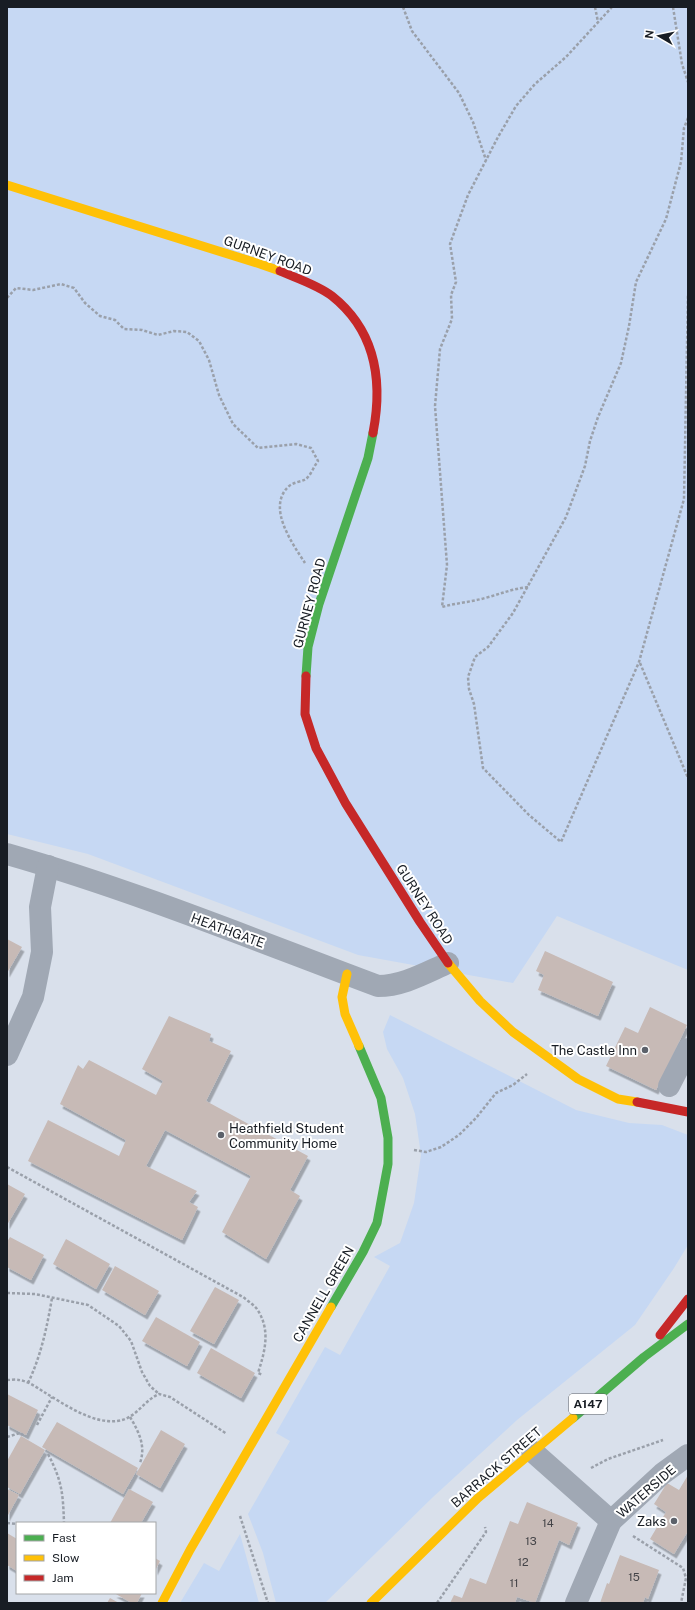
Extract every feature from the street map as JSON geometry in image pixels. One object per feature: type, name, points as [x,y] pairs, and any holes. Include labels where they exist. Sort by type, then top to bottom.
[{"type":"street","name":"GURNEY ROAD","points":[[7,185],[260,264],[302,280],[332,296],[351,315],[367,339],[375,363],[378,395],[368,458],[319,604],[308,647],[305,683],[306,714],[316,748],[346,804],[420,922],[448,963],[480,1001],[513,1032],[578,1079],[618,1099],[688,1112]]},
{"type":"street","name":"HEATHGATE","points":[[7,854],[48,866],[199,918],[378,986],[390,986],[417,977],[448,963]]},
{"type":"street","points":[[7,1055],[33,997],[42,952],[40,907],[48,866]]},
{"type":"street","name":"CANNELL GREEN","points":[[162,1603],[190,1550],[363,1252],[377,1223],[388,1164],[388,1144],[381,1098],[345,1014],[342,997],[347,974]]},
{"type":"street","points":[[669,1086],[688,1049]]},
{"type":"street","points":[[677,1110],[688,1106]]},
{"type":"street","name":"BARRACK STREET","points":[[644,1357],[688,1299]]},
{"type":"street","name":"BARRACK STREET","points":[[371,1603],[478,1498],[644,1357],[688,1324]]},
{"type":"street","name":"WATERSIDE","points":[[532,1451],[611,1521],[662,1474],[688,1455]]},
{"type":"street","points":[[576,1603],[611,1521]]},
{"type":"path","points":[[403,7],[412,31],[458,93],[472,122],[486,161]]},
{"type":"path","points":[[595,7],[598,22]]},
{"type":"path","points":[[528,587],[514,588],[484,598],[442,607],[448,565],[435,406],[440,349],[452,319],[451,295],[456,282],[450,244],[468,195],[516,106],[535,84],[566,57],[612,7]]},
{"type":"path","points":[[673,7],[682,64],[688,82]]},
{"type":"path","points":[[688,118],[684,128],[681,162],[666,218],[636,282],[621,363],[590,441],[585,466],[566,517],[528,587],[501,631],[488,647],[475,656],[468,677],[469,689],[474,704],[483,768],[529,815],[561,842],[639,662],[684,499],[688,294]]},
{"type":"path","points":[[7,298],[16,288],[33,290],[61,284],[74,288],[85,303],[100,316],[115,320],[124,328],[158,334],[174,331],[187,332],[199,342],[208,360],[219,395],[233,424],[258,448],[296,444],[310,448],[318,461],[307,478],[289,486],[280,501],[283,524],[288,538],[305,563],[327,580]]},
{"type":"path","points":[[639,662],[688,778]]},
{"type":"path","points":[[388,1144],[426,1152],[441,1147],[459,1135],[476,1118],[496,1093],[513,1085],[526,1074],[540,1051]]},
{"type":"path","points":[[7,1167],[243,1297],[257,1309],[266,1327],[266,1350],[258,1373],[284,1387]]},
{"type":"path","points":[[7,1293],[36,1294],[88,1305],[119,1326],[131,1341],[142,1372],[150,1386],[159,1394],[170,1397],[250,1449]]},
{"type":"path","points":[[28,1383],[39,1355],[52,1298]]},
{"type":"path","points":[[7,1380],[19,1379],[68,1406],[99,1420],[117,1421],[130,1417],[137,1413],[150,1398],[159,1394]]},
{"type":"path","points":[[37,1425],[52,1397]]},
{"type":"path","points":[[130,1417],[138,1430],[142,1443],[140,1463]]},
{"type":"path","points":[[7,1437],[20,1433],[23,1435]]},
{"type":"path","points":[[566,1481],[608,1460],[666,1439]]},
{"type":"path","points":[[48,1454],[58,1474],[63,1495],[64,1522]]},
{"type":"path","points":[[229,1483],[268,1603]]},
{"type":"path","points":[[437,1603],[486,1532],[478,1498]]},
{"type":"path","points":[[611,1521],[683,1568],[686,1578],[681,1603]]},
{"type":"shaded area","points":[[7,7],[688,7],[688,970],[557,916],[513,983],[358,955],[88,854],[7,834]]},
{"type":"shaded area","points":[[390,1015],[576,1110],[629,1123],[662,1125],[688,1135],[688,1245],[635,1325],[517,1420],[433,1497],[325,1603],[276,1603],[263,1553],[248,1514],[290,1441],[276,1433],[325,1347],[340,1355],[390,1266],[374,1257],[400,1243],[414,1203],[421,1155],[415,1114],[403,1078],[387,1049],[383,1032]]},
{"type":"shaded area","points":[[240,1534],[259,1603],[180,1603],[204,1563],[219,1571]]},
{"type":"building","points":[[7,939],[22,947],[7,973]]},
{"type":"building","points":[[545,951],[613,982],[598,1016],[538,990],[544,975],[536,971]]},
{"type":"building","name":"The Castle Inn","points":[[650,1007],[687,1025],[656,1090],[606,1066],[625,1027],[638,1033]]},
{"type":"building","name":"Heathfield Student Community Home","points":[[169,1016],[211,1034],[209,1041],[231,1051],[206,1101],[308,1156],[290,1190],[300,1196],[266,1259],[222,1232],[251,1176],[165,1130],[146,1166],[197,1191],[189,1202],[198,1207],[182,1240],[28,1161],[48,1120],[119,1156],[126,1140],[60,1104],[78,1065],[83,1069],[89,1060],[156,1095],[163,1081],[142,1069]]},
{"type":"building","points":[[7,1184],[25,1194],[7,1225]]},
{"type":"building","points":[[10,1237],[44,1255],[31,1280],[7,1267],[7,1242]]},
{"type":"building","points":[[66,1239],[110,1264],[96,1289],[53,1264]]},
{"type":"building","points":[[115,1266],[159,1291],[145,1315],[102,1290]]},
{"type":"building","points":[[215,1287],[239,1300],[214,1344],[190,1331]]},
{"type":"building","points":[[156,1317],[200,1342],[187,1366],[142,1341]]},
{"type":"building","points":[[211,1348],[255,1373],[241,1398],[197,1373]]},
{"type":"building","points":[[7,1394],[38,1410],[26,1435],[7,1425]]},
{"type":"building","points":[[57,1422],[138,1468],[123,1494],[42,1447]]},
{"type":"building","points":[[161,1430],[185,1444],[160,1488],[136,1474]]},
{"type":"building","points":[[21,1436],[45,1450],[20,1494],[7,1487],[7,1461]]},
{"type":"building","name":"Zaks","points":[[688,1475],[688,1531],[674,1554],[650,1539],[666,1512],[654,1504],[667,1483],[679,1490]]},
{"type":"building","points":[[7,1489],[19,1495],[7,1517]]},
{"type":"building","points":[[129,1489],[153,1502],[142,1522],[111,1522]]},
{"type":"building","points":[[527,1502],[578,1523],[569,1545],[559,1540],[535,1603],[517,1597],[515,1603],[450,1603],[454,1595],[462,1598],[470,1578],[486,1584],[510,1521],[518,1524]]},
{"type":"building","points":[[7,1533],[16,1538],[16,1570],[7,1565]]},
{"type":"building","points":[[620,1555],[659,1570],[648,1599],[645,1597],[643,1603],[600,1603],[607,1583],[609,1584]]},
{"type":"building","points":[[156,1559],[160,1561],[156,1569]]},
{"type":"building","points":[[116,1594],[142,1594],[137,1603],[132,1603]]},
{"type":"building","points":[[110,1598],[119,1603],[107,1603]]},
{"type":"traffic: fast","points":[[306,676],[308,647],[319,604],[368,458],[373,433]]},
{"type":"traffic: fast","points":[[331,1307],[363,1252],[377,1223],[388,1164],[388,1138],[381,1098],[359,1046]]},
{"type":"traffic: fast","points":[[573,1418],[644,1357],[688,1324]]},
{"type":"traffic: slow","points":[[7,185],[280,271]]},
{"type":"traffic: slow","points":[[448,963],[480,1001],[513,1032],[578,1079],[618,1099],[637,1102]]},
{"type":"traffic: slow","points":[[347,974],[342,997],[345,1014],[359,1046]]},
{"type":"traffic: slow","points":[[162,1603],[190,1550],[331,1307]]},
{"type":"traffic: slow","points":[[371,1603],[478,1498],[573,1418]]},
{"type":"traffic: jam","points":[[280,271],[314,285],[332,296],[347,310],[358,325],[367,341],[373,358],[376,376],[377,395],[373,433]]},
{"type":"traffic: jam","points":[[306,676],[305,714],[316,748],[346,804],[420,922],[448,963]]},
{"type":"traffic: jam","points":[[637,1102],[688,1112]]},
{"type":"traffic: jam","points":[[660,1335],[688,1299]]},
{"type":"place","name":"The Castle Inn","points":[[645,1050]]},
{"type":"place","name":"Heathfield Student Community Home","points":[[221,1135]]},
{"type":"place","name":"Zaks","points":[[674,1521]]}]
